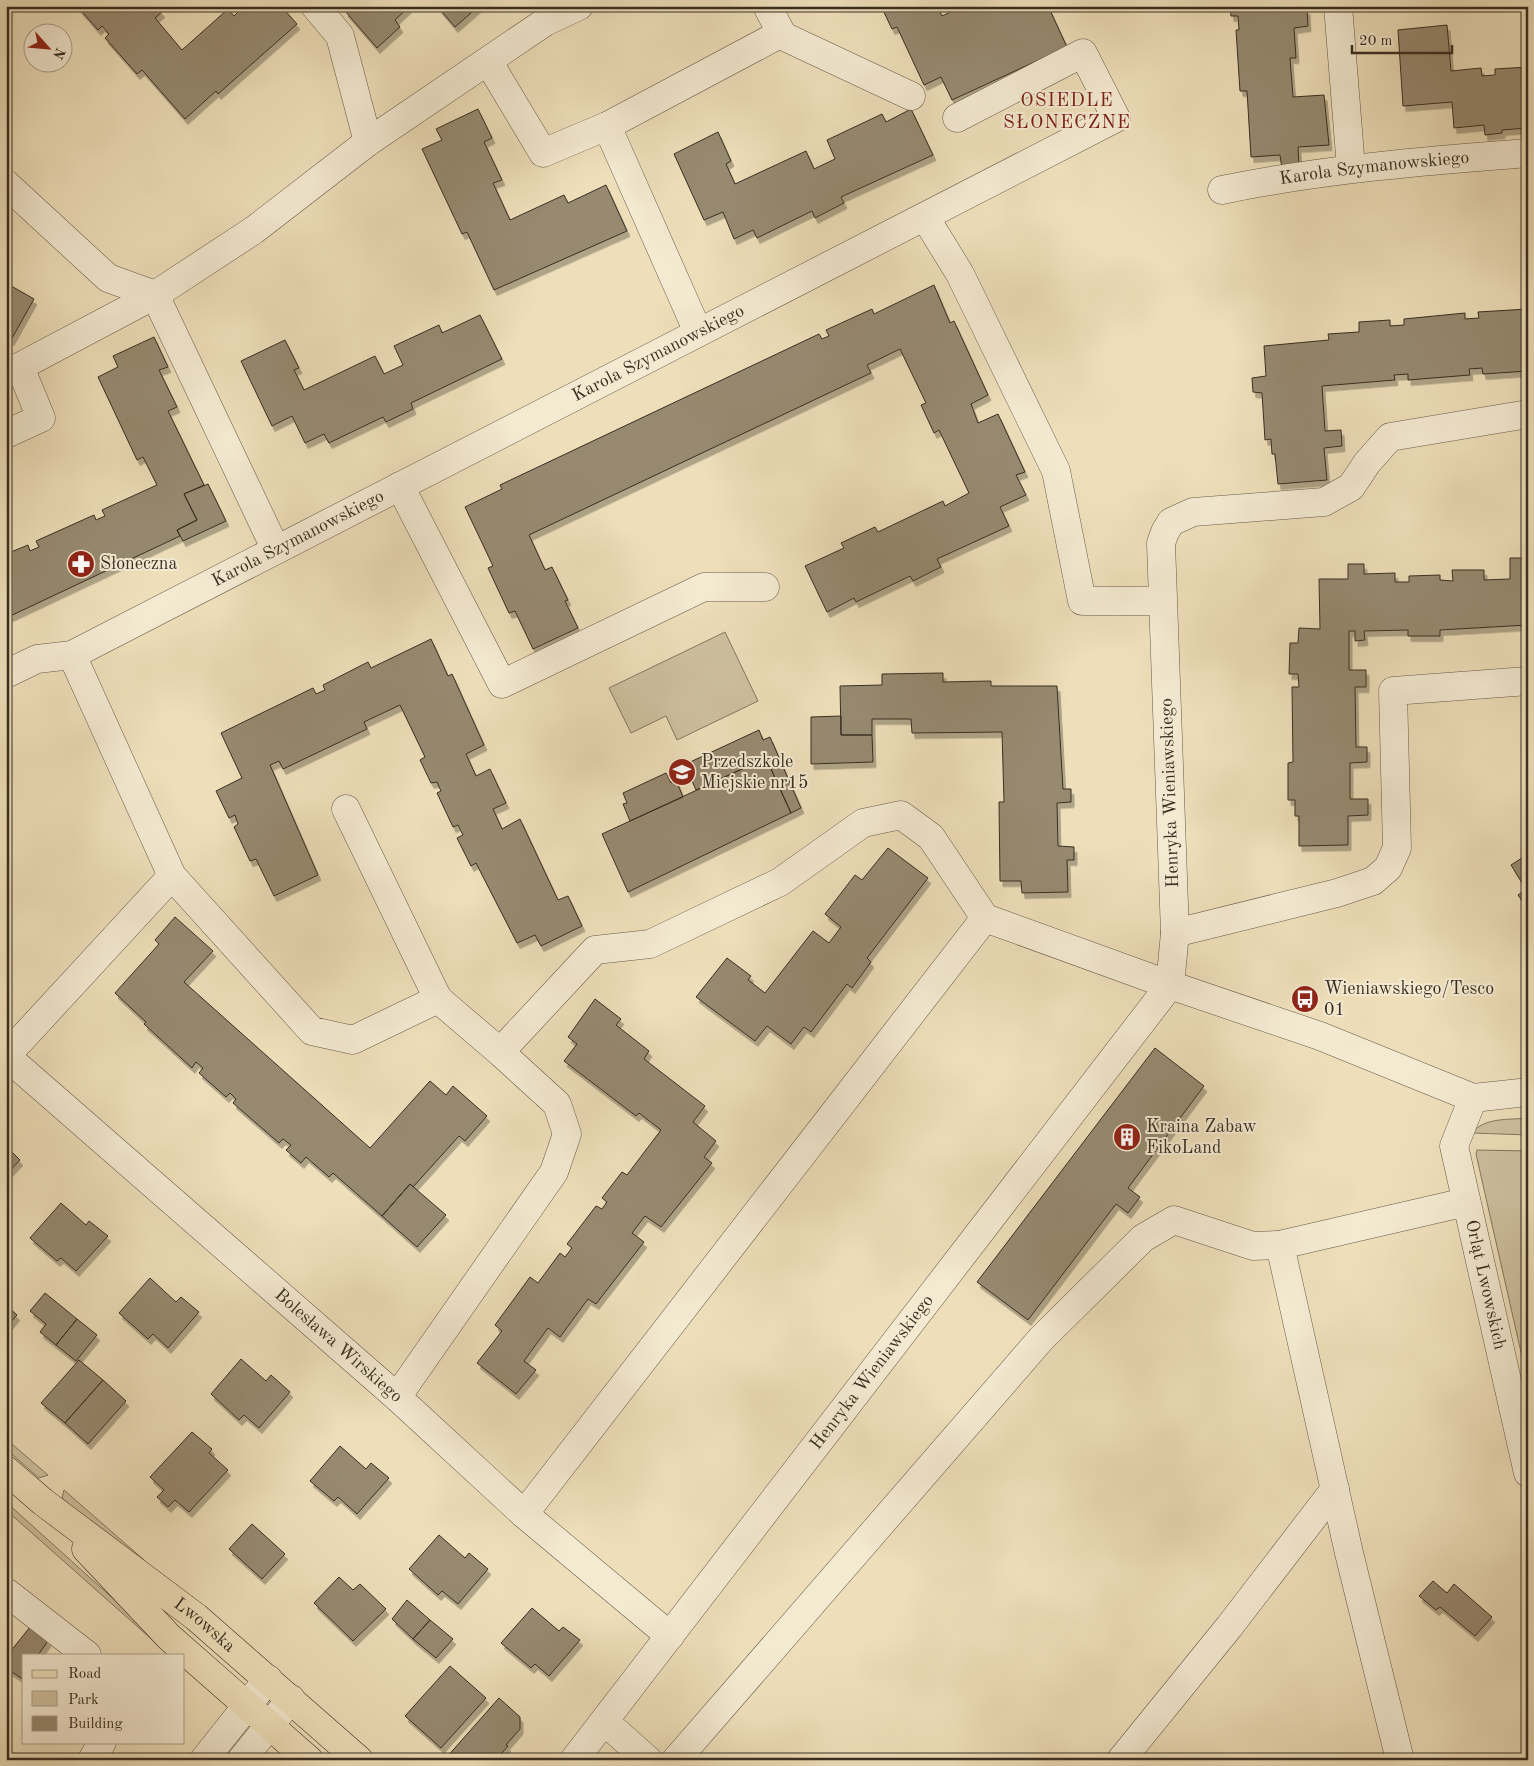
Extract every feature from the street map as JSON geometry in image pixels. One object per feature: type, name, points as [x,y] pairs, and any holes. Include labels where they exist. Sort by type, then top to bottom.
[{"type":"main road","name":"Lwowska","points":[[6,1470],[43,1502],[196,1616],[359,1760]]},
{"type":"main road","name":"Lwowska","points":[[43,1502],[169,1637],[309,1760]]},
{"type":"street","points":[[315,6],[340,36],[368,142]]},
{"type":"street","points":[[6,434],[42,418],[13,370],[155,295],[254,230],[368,142],[545,22],[579,6]]},
{"type":"street","points":[[767,6],[780,34],[911,96]]},
{"type":"street","points":[[1338,6],[1351,168]]},
{"type":"street","points":[[488,61],[543,153],[607,126],[780,34]]},
{"type":"street","name":"Karola Szymanowskiego","points":[[6,674],[37,659],[72,655],[1116,118],[1082,53],[957,118]]},
{"type":"street","points":[[607,126],[698,332]]},
{"type":"street","name":"Karola Szymanowskiego","points":[[1222,190],[1284,177],[1351,168],[1528,153]]},
{"type":"street","points":[[6,184],[108,278],[155,295],[276,550]]},
{"type":"street","points":[[925,217],[960,274],[1056,471],[1082,601],[1162,601],[1161,543],[1171,522],[1178,517],[1194,512],[1324,502],[1351,487],[1367,463],[1390,437],[1528,414]]},
{"type":"street","points":[[400,486],[502,684],[704,587],[765,587]]},
{"type":"street","name":"Henryka Wieniawskiego","points":[[574,1760],[1170,985],[1175,933],[1162,601]]},
{"type":"street","points":[[72,655],[172,876],[312,1031],[353,1040],[438,999]]},
{"type":"street","points":[[1175,933],[1337,893],[1373,881],[1388,868],[1397,848],[1393,691],[1528,682]]},
{"type":"street","points":[[346,808],[438,999],[557,1104],[566,1134],[554,1172],[397,1397]]},
{"type":"street","points":[[500,1052],[595,950],[650,944],[771,886],[863,823],[902,815],[931,837],[985,918],[1170,985],[1320,1036],[1472,1098],[1528,1092]]},
{"type":"street","points":[[6,1056],[172,876]]},
{"type":"street","points":[[524,1514],[985,918]]},
{"type":"street","name":"Bolesława Wirskiego","points":[[6,1056],[397,1397],[524,1514],[670,1636]]},
{"type":"street","name":"Orląt Lwowskich","points":[[1472,1098],[1454,1146],[1528,1473]]},
{"type":"street","points":[[676,1760],[1041,1339],[1143,1238],[1174,1220],[1253,1246],[1280,1245],[1466,1202]]},
{"type":"street","points":[[1280,1245],[1335,1489],[1400,1760]]},
{"type":"street","points":[[1121,1760],[1229,1627],[1335,1489]]},
{"type":"street","points":[[6,1592],[86,1654]]},
{"type":"street","points":[[204,1760],[268,1679]]},
{"type":"street","points":[[241,1760],[291,1699]]},
{"type":"street","points":[[604,1721],[648,1760]]},
{"type":"street","points":[[92,1760],[101,1744]]},
{"type":"green space","points":[[725,632],[758,701],[677,740],[666,716],[631,733],[609,688]]},
{"type":"green space","points":[[1528,1118],[1528,1135],[1472,1133],[1483,1124],[1490,1122]]},
{"type":"green space","points":[[1477,1150],[1528,1151],[1528,1383],[1476,1154]]},
{"type":"green space","points":[[6,1439],[48,1475],[39,1478],[6,1449]]},
{"type":"green space","points":[[64,1490],[144,1560],[138,1562],[62,1498]]},
{"type":"green space","points":[[6,1502],[159,1640],[157,1644],[6,1510]]},
{"type":"building","points":[[77,6],[156,6],[162,12],[155,18],[182,50],[228,9],[234,16],[244,6],[281,6],[297,24],[218,94],[216,91],[185,119],[142,70],[137,74],[105,38],[109,34],[102,26],[98,30]]},
{"type":"building","points":[[351,6],[410,6],[395,20],[400,27],[377,48],[345,11]]},
{"type":"building","points":[[437,6],[479,6],[455,27]]},
{"type":"building","points":[[881,6],[937,6],[942,16],[963,6],[1048,6],[1067,47],[952,100],[941,77],[924,85],[897,27],[892,29]]},
{"type":"building","points":[[1230,6],[1292,6],[1293,9],[1307,9],[1308,26],[1294,28],[1296,58],[1290,58],[1293,97],[1324,95],[1329,145],[1298,147],[1299,167],[1282,169],[1280,155],[1251,157],[1247,91],[1240,91],[1236,30],[1239,30],[1238,16],[1231,16]]},
{"type":"building","points":[[1447,25],[1451,71],[1481,68],[1482,76],[1495,75],[1495,69],[1528,67],[1528,128],[1502,130],[1502,133],[1485,135],[1484,125],[1454,128],[1452,102],[1403,106],[1398,30]]},
{"type":"building","points":[[478,109],[492,138],[484,142],[502,180],[493,183],[510,220],[564,195],[568,203],[606,185],[627,231],[494,290],[467,232],[462,234],[422,149],[442,140],[436,129]]},
{"type":"building","points":[[911,109],[933,155],[841,197],[844,203],[815,218],[812,211],[757,238],[753,230],[734,239],[723,212],[704,220],[674,154],[718,132],[731,161],[726,164],[735,184],[806,151],[814,169],[835,159],[827,140],[882,114],[886,122]]},
{"type":"building","points":[[6,283],[34,299],[11,340],[6,338]]},
{"type":"building","points":[[934,285],[950,323],[954,321],[988,395],[971,404],[978,423],[998,414],[1025,472],[1016,475],[1026,495],[1000,507],[1009,526],[937,559],[941,567],[913,581],[910,576],[856,602],[854,598],[827,612],[805,566],[844,548],[841,543],[875,527],[878,532],[943,501],[945,506],[969,493],[939,430],[934,433],[921,405],[926,403],[900,349],[867,365],[871,373],[529,535],[545,570],[552,567],[568,600],[565,601],[578,628],[533,649],[515,611],[509,613],[488,568],[493,566],[465,507],[502,489],[500,485],[819,334],[822,339],[829,336],[826,330],[872,309],[874,314]]},
{"type":"building","points":[[1528,309],[1528,371],[1483,374],[1482,368],[1469,369],[1470,375],[1408,380],[1408,374],[1394,375],[1395,380],[1322,386],[1325,431],[1341,430],[1342,446],[1324,448],[1327,480],[1278,484],[1275,454],[1272,454],[1271,439],[1265,440],[1262,393],[1253,392],[1252,378],[1266,376],[1264,346],[1329,340],[1328,334],[1359,332],[1359,322],[1390,320],[1390,326],[1404,325],[1404,319],[1465,313],[1465,319],[1479,318],[1478,312]]},
{"type":"building","points":[[480,315],[502,359],[411,403],[413,409],[386,422],[383,417],[329,443],[324,434],[305,443],[292,416],[272,426],[241,361],[285,340],[299,368],[294,370],[304,390],[375,356],[384,374],[403,365],[394,346],[439,325],[442,333]]},
{"type":"building","points":[[154,337],[168,367],[159,370],[177,407],[168,411],[204,485],[184,494],[197,520],[177,530],[180,536],[6,618],[6,554],[28,545],[30,551],[39,547],[36,541],[94,515],[96,520],[105,516],[102,510],[157,485],[143,457],[137,460],[98,377],[118,367],[113,356]]},
{"type":"building","points":[[208,484],[226,521],[183,541],[177,530],[197,520],[184,494]]},
{"type":"building","points":[[1510,558],[1528,558],[1528,625],[1440,630],[1440,636],[1408,636],[1408,630],[1364,631],[1365,640],[1355,641],[1355,631],[1349,631],[1349,670],[1366,670],[1366,687],[1355,687],[1356,747],[1367,747],[1367,762],[1350,763],[1350,799],[1368,799],[1368,815],[1348,816],[1348,845],[1299,846],[1299,816],[1295,816],[1295,800],[1288,800],[1288,763],[1293,762],[1292,687],[1299,687],[1298,674],[1289,674],[1290,643],[1298,643],[1299,628],[1320,629],[1319,579],[1348,579],[1348,564],[1364,564],[1364,574],[1395,573],[1395,582],[1409,582],[1409,576],[1440,575],[1440,580],[1453,581],[1452,570],[1484,570],[1484,580],[1510,579]]},
{"type":"building","points":[[431,639],[448,676],[452,674],[484,745],[466,754],[476,776],[490,769],[506,803],[493,809],[502,829],[520,819],[558,900],[568,896],[582,926],[541,946],[535,935],[517,943],[476,863],[471,866],[457,838],[463,835],[458,825],[453,827],[437,793],[441,791],[437,782],[431,783],[420,760],[425,757],[400,705],[364,722],[367,729],[283,769],[279,761],[270,765],[318,875],[274,896],[256,859],[250,861],[234,827],[238,824],[235,815],[229,818],[216,791],[242,778],[221,733],[313,688],[316,694],[325,690],[323,685],[368,662],[371,668]]},
{"type":"building","points":[[943,673],[943,682],[991,681],[991,686],[1057,686],[1063,789],[1071,789],[1071,802],[1057,803],[1058,846],[1074,847],[1074,860],[1067,860],[1068,892],[1022,893],[1021,881],[1000,881],[999,802],[1004,802],[1002,732],[912,733],[911,719],[872,719],[872,735],[841,735],[840,686],[882,685],[882,674]]},
{"type":"building","points":[[841,716],[841,735],[872,735],[873,762],[811,764],[811,717]]},
{"type":"building","points":[[759,730],[763,740],[770,737],[801,808],[791,813],[766,758],[696,790],[689,774],[693,773],[688,763]]},
{"type":"building","points":[[766,758],[791,813],[628,892],[602,834]]},
{"type":"building","points":[[666,773],[671,783],[676,780],[683,797],[630,821],[623,804],[627,803],[623,793]]},
{"type":"building","points":[[888,848],[928,878],[867,958],[871,962],[852,988],[847,984],[811,1032],[804,1027],[791,1044],[767,1026],[755,1041],[696,997],[727,958],[751,976],[748,980],[765,993],[813,931],[829,943],[841,927],[825,914],[855,875],[862,880]]},
{"type":"building","points":[[1528,854],[1528,909],[1518,895],[1526,889],[1511,865]]},
{"type":"building","points":[[175,917],[213,951],[184,982],[370,1148],[430,1081],[446,1095],[453,1086],[487,1116],[465,1141],[459,1136],[413,1187],[410,1184],[382,1216],[333,1173],[329,1177],[306,1157],[301,1163],[286,1150],[291,1145],[283,1139],[279,1143],[233,1103],[236,1099],[230,1093],[226,1097],[199,1073],[203,1068],[196,1062],[192,1068],[144,1024],[146,1022],[115,993],[159,944],[155,940]]},
{"type":"building","points":[[595,999],[621,1019],[616,1025],[649,1051],[644,1059],[705,1106],[693,1122],[716,1141],[704,1157],[712,1163],[661,1227],[645,1216],[632,1233],[644,1242],[596,1304],[588,1299],[560,1337],[548,1328],[524,1361],[536,1370],[516,1394],[477,1363],[502,1331],[495,1325],[530,1277],[538,1283],[560,1253],[565,1257],[572,1248],[567,1244],[596,1206],[602,1209],[607,1202],[602,1198],[622,1172],[627,1175],[661,1130],[639,1113],[636,1116],[564,1061],[577,1044],[568,1037]]},
{"type":"building","name":"Kraina Zabaw FikoLand","points":[[1155,1048],[1204,1086],[1128,1188],[1140,1197],[1128,1213],[1116,1204],[1028,1320],[977,1282]]},
{"type":"building","points":[[6,1146],[20,1160],[6,1175]]},
{"type":"building","points":[[410,1184],[446,1215],[417,1247],[382,1216]]},
{"type":"building","points":[[61,1203],[86,1225],[89,1221],[108,1236],[76,1271],[61,1258],[57,1261],[30,1238]]},
{"type":"building","points":[[150,1278],[176,1302],[181,1297],[199,1312],[168,1348],[153,1334],[148,1339],[119,1313]]},
{"type":"building","points":[[45,1293],[77,1319],[56,1345],[40,1332],[46,1324],[30,1311]]},
{"type":"building","points":[[6,1305],[17,1315],[6,1328]]},
{"type":"building","points":[[77,1319],[97,1335],[76,1361],[56,1345]]},
{"type":"building","points":[[241,1359],[266,1381],[271,1375],[290,1392],[259,1428],[244,1415],[239,1420],[211,1394]]},
{"type":"building","points":[[79,1360],[103,1380],[65,1423],[41,1403]]},
{"type":"building","points":[[103,1380],[126,1401],[88,1444],[65,1423]]},
{"type":"building","points":[[192,1432],[212,1449],[209,1453],[228,1470],[189,1512],[175,1500],[168,1507],[157,1497],[164,1490],[150,1477]]},
{"type":"building","points":[[340,1446],[366,1469],[371,1463],[389,1478],[357,1514],[338,1497],[334,1501],[310,1481]]},
{"type":"building","points":[[252,1524],[285,1554],[262,1579],[229,1549]]},
{"type":"building","points":[[439,1535],[465,1558],[469,1553],[488,1569],[458,1604],[442,1591],[438,1595],[409,1569]]},
{"type":"building","points":[[339,1577],[353,1590],[360,1584],[386,1609],[353,1641],[314,1603]]},
{"type":"building","points":[[1433,1581],[1447,1593],[1454,1584],[1492,1617],[1475,1636],[1440,1607],[1436,1610],[1419,1596]]},
{"type":"building","points":[[407,1600],[430,1620],[413,1639],[392,1619]]},
{"type":"building","points":[[532,1608],[559,1631],[563,1627],[580,1640],[549,1676],[535,1664],[531,1668],[501,1643]]},
{"type":"building","points":[[430,1620],[453,1639],[436,1658],[413,1639]]},
{"type":"building","points":[[30,1627],[48,1641],[39,1654],[22,1654],[22,1679],[6,1668],[6,1657]]},
{"type":"building","points":[[450,1666],[486,1698],[441,1748],[405,1716]]},
{"type":"building","points":[[499,1698],[520,1717],[520,1729],[506,1745],[508,1746],[496,1760],[448,1760],[446,1758]]},
{"type":"place","name":"Słoneczna","points":[[81,564]]},
{"type":"place","name":"Przedszkole Miejskie nr15","points":[[682,772]]},
{"type":"place","name":"Wieniawskiego/Tesco 01","points":[[1305,999]]},
{"type":"place","name":"Kraina Zabaw FikoLand","points":[[1127,1137]]},
{"type":"district","name":"OSIEDLE SŁONECZNE","points":[[1067,112]]}]
